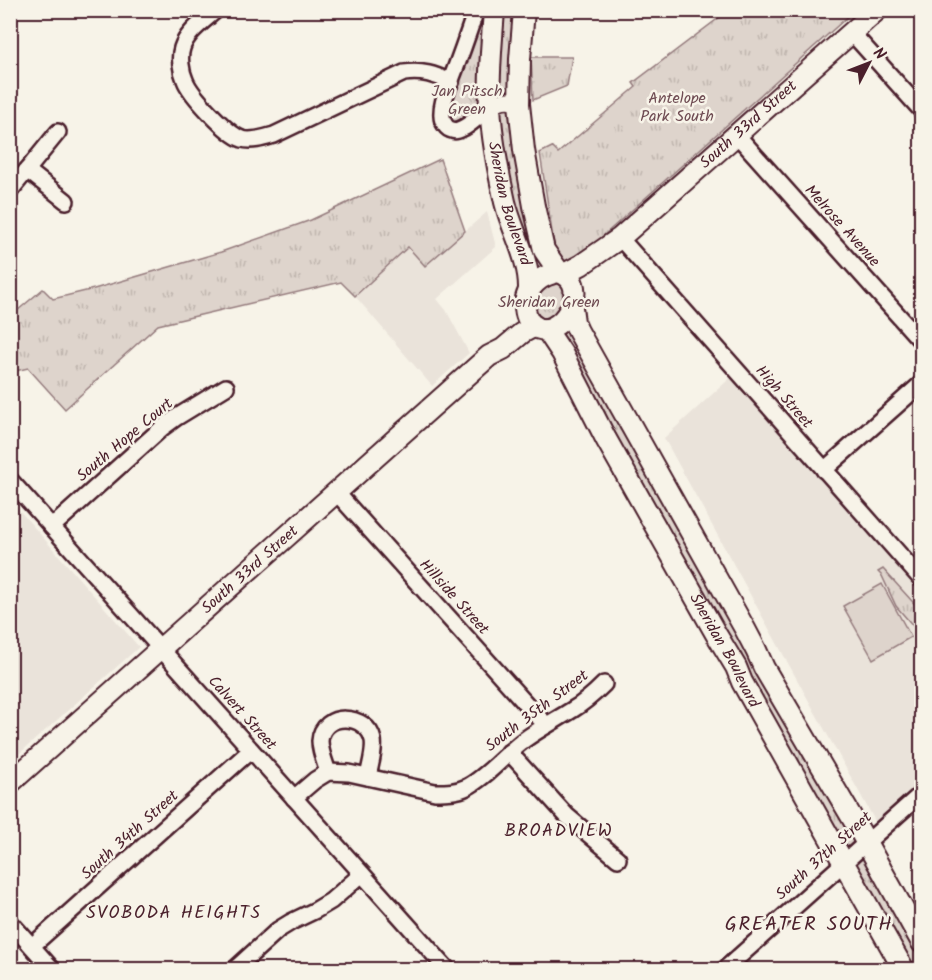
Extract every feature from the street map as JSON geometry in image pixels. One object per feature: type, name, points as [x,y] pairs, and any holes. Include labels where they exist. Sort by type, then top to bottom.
[{"type":"main road","name":"Sheridan Boulevard","points":[[494,10],[490,108],[505,203],[529,276],[527,299]]},
{"type":"main road","name":"Sheridan Boulevard","points":[[524,10],[519,110],[529,181],[544,250],[562,273]]},
{"type":"main road","name":"South 33rd Street","points":[[573,300],[585,276],[620,238],[876,10]]},
{"type":"main road","name":"South 33rd Street","points":[[562,273],[581,265],[620,238]]},
{"type":"main road","points":[[562,273],[573,286],[573,300],[561,321],[554,326],[540,327],[527,317],[527,299],[539,279],[562,273]]},
{"type":"main road","name":"South 33rd Street","points":[[489,356],[498,342],[520,318],[527,299]]},
{"type":"main road","name":"Sheridan Boulevard","points":[[573,300],[574,322],[578,331],[764,668],[866,843],[921,943]]},
{"type":"main road","name":"Sheridan Boulevard","points":[[540,327],[562,352],[606,439],[904,969]]},
{"type":"main road","name":"South 33rd Street","points":[[10,783],[489,356],[503,349],[522,333],[540,327]]},
{"type":"main road","points":[[689,586],[713,572]]},
{"type":"street","points":[[216,10],[188,37],[182,49],[182,71],[189,88],[225,129],[244,140],[274,135],[404,73],[422,72],[451,82]]},
{"type":"street","points":[[476,10],[442,107],[443,123],[452,131],[459,130],[475,121],[500,100],[514,100],[519,110]]},
{"type":"street","points":[[852,33],[921,111]]},
{"type":"street","points":[[10,191],[58,132]]},
{"type":"street","name":"Melrose Avenue","points":[[736,134],[921,342]]},
{"type":"street","points":[[27,170],[66,201]]},
{"type":"street","name":"High Street","points":[[620,238],[921,580]]},
{"type":"street","points":[[824,470],[921,383]]},
{"type":"street","name":"South Hope Court","points":[[52,527],[162,428],[226,387]]},
{"type":"street","name":"Calvert Street","points":[[10,480],[448,969]]},
{"type":"street","name":"Hillside Street","points":[[336,492],[547,725]]},
{"type":"street","name":"South 35th Street","points":[[328,772],[349,773],[435,792],[457,790],[478,780],[509,752],[573,710],[604,684]]},
{"type":"street","points":[[294,798],[328,772],[320,741],[328,724],[340,719],[358,722],[370,732],[374,748],[368,777]]},
{"type":"street","name":"South 34th Street","points":[[32,946],[251,750]]},
{"type":"street","points":[[509,752],[567,816],[618,859]]},
{"type":"street","name":"South 37th Street","points":[[724,969],[921,793]]},
{"type":"street","points":[[234,969],[278,930],[331,901],[362,874]]},
{"type":"street","points":[[10,922],[53,969]]},
{"type":"shaded area","points":[[487,212],[496,247],[437,299],[446,310],[469,353],[432,386],[355,296],[408,247],[426,265]]},
{"type":"shaded area","points":[[738,371],[921,580],[921,793],[880,830],[664,438]]},
{"type":"shaded area","points":[[11,501],[139,647],[10,761]]},
{"type":"green space","name":"Sheridan Green","points":[[476,11],[524,11],[529,181],[573,303],[921,943],[921,969],[904,969],[606,439],[535,326],[490,108],[452,131],[442,107]]},
{"type":"green space","name":"Antelope Park South","points":[[728,11],[854,11],[574,262],[567,266],[559,262],[554,245],[540,153],[552,147],[558,153],[636,87],[633,83]]},
{"type":"green space","points":[[531,57],[572,57],[567,86],[533,100]]},
{"type":"green space","points":[[440,159],[465,231],[425,266],[408,247],[355,296],[341,282],[158,325],[65,409],[28,368],[11,372],[11,316],[43,289],[53,299],[221,252],[311,220]]},
{"type":"green space","points":[[883,569],[921,611],[921,635],[896,606],[878,572]]},
{"type":"green space","points":[[882,584],[911,637],[873,659],[843,606]]},
{"type":"district","name":"BROADVIEW","points":[[559,831]]},
{"type":"district","name":"SVOBODA HEIGHTS","points":[[174,913]]},
{"type":"district","name":"GREATER SOUTH","points":[[809,925]]},
{"type":"park label","name":"Jan Pitsch Green","points":[[467,100]]}]
